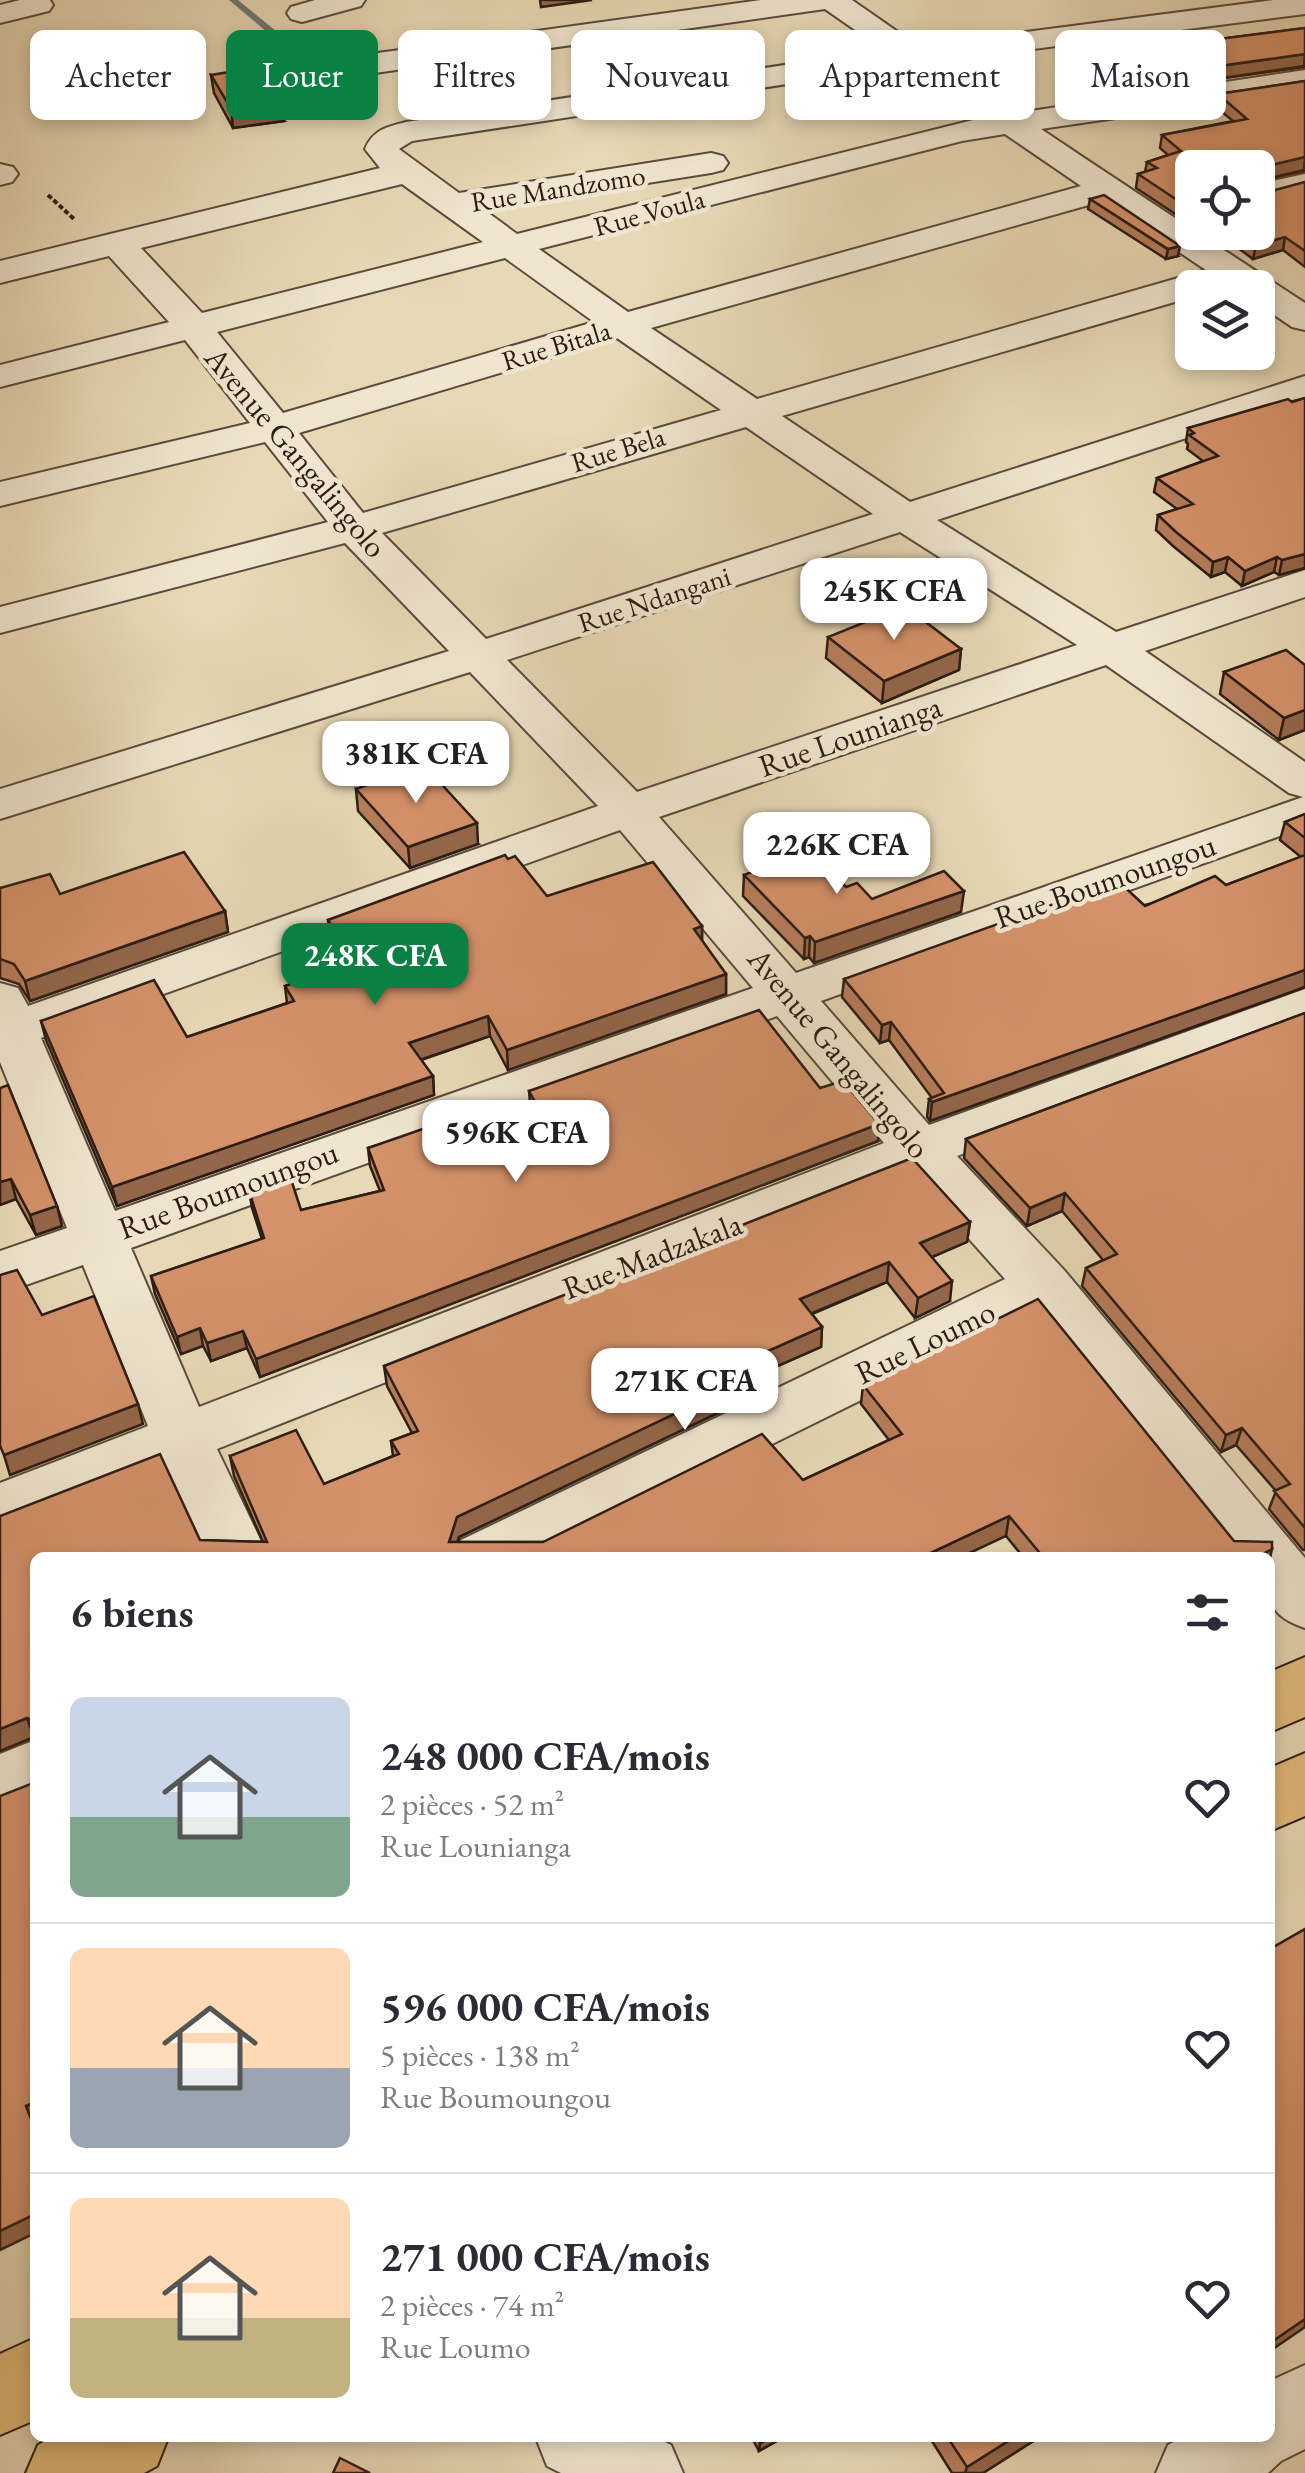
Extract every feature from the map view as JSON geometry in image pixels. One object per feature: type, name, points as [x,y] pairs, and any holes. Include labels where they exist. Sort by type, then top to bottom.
[{"type":"main road","points":[[1275,1701],[1305,1685]]},
{"type":"main road","points":[[1275,1798],[1305,1782]]},
{"type":"main road","points":[[0,2396],[30,2380]]},
{"type":"main road","points":[[66,2473],[122,2442]]},
{"type":"street","points":[[302,12],[350,0]]},
{"type":"street","points":[[378,63],[829,0],[872,30]]},
{"type":"street","points":[[0,14],[38,5]]},
{"type":"street","points":[[1035,40],[1305,5]]},
{"type":"street","points":[[0,272],[119,244],[395,157],[406,132],[785,75]]},
{"type":"street","name":"Rue Voula","points":[[0,376],[961,130],[1305,80]]},
{"type":"street","points":[[1005,120],[1230,270]]},
{"type":"street","name":"Rue Mandzomo","points":[[452,204],[961,130]]},
{"type":"street","points":[[395,157],[452,204],[622,326],[905,517],[1114,650],[1305,783]]},
{"type":"street","points":[[1275,190],[1305,184]]},
{"type":"street","name":"Rue Bitala","points":[[0,494],[272,429],[1111,188]]},
{"type":"street","points":[[1146,217],[1175,211]]},
{"type":"street","name":"Avenue Gangalingolo","points":[[119,244],[194,327],[354,528],[629,810],[922,1152],[1044,1284],[1263,1552]]},
{"type":"street","name":"Rue Bela","points":[[1275,279],[1305,274]]},
{"type":"street","points":[[1275,299],[1305,319]]},
{"type":"street","name":"Rue Bela","points":[[0,620],[354,528],[749,411],[1175,302]]},
{"type":"street","name":"Rue Ndangani","points":[[0,804],[477,656],[1305,387]]},
{"type":"street","name":"Rue Lounianga","points":[[5,1021],[1305,583]]},
{"type":"street","name":"Rue Boumoungou","points":[[0,1273],[1305,811]]},
{"type":"street","name":"Rue Madzakala","points":[[0,1510],[999,1119],[1305,1006]]},
{"type":"street","points":[[5,1021],[101,1235],[182,1437],[237,1552]]},
{"type":"street","name":"Rue Loumo","points":[[495,1552],[1044,1284]]},
{"type":"street","name":"Avenue Gangalingolo","points":[[1275,1566],[1305,1602]]},
{"type":"street","points":[[0,1785],[30,1771]]},
{"type":"street","points":[[1275,2423],[1305,2404]]},
{"type":"street","points":[[583,2442],[643,2473]]},
{"type":"building","points":[[1305,28],[1305,54],[1226,65],[1226,38]]},
{"type":"building","points":[[226,73],[226,100],[211,75]]},
{"type":"building","points":[[1305,81],[1305,157],[1275,164],[1275,150],[1180,150],[1162,135],[1247,119],[1226,101],[1226,93]]},
{"type":"building","points":[[1175,153],[1175,199],[1138,174],[1157,168],[1147,162]]},
{"type":"building","points":[[1305,182],[1305,251],[1285,237],[1275,240],[1275,190]]},
{"type":"building","points":[[1104,195],[1175,243],[1175,247],[1168,249],[1090,199]]},
{"type":"building","points":[[1305,398],[1305,554],[1282,560],[1277,557],[1245,571],[1228,557],[1213,562],[1158,515],[1193,504],[1157,478],[1218,456],[1189,435],[1194,433],[1188,428],[1288,399],[1292,402]]},
{"type":"building","points":[[905,606],[961,649],[884,681],[828,637]]},
{"type":"building","points":[[1286,650],[1305,665],[1305,710],[1284,718],[1224,672]]},
{"type":"building","points":[[423,764],[477,823],[408,847],[356,789]]},
{"type":"building","points":[[1305,814],[1305,838],[1285,822]]},
{"type":"building","points":[[809,850],[846,887],[857,883],[872,899],[944,871],[964,891],[815,942],[810,936],[805,938],[744,875]]},
{"type":"building","points":[[184,852],[225,911],[25,981],[14,964],[0,959],[0,888],[50,874],[60,894]]},
{"type":"building","points":[[505,855],[508,859],[515,856],[547,896],[653,862],[702,926],[694,929],[726,974],[507,1050],[488,1016],[409,1043],[433,1076],[112,1187],[41,1021],[154,980],[187,1037],[294,1001],[285,986],[323,973],[303,944],[336,932],[328,920]]},
{"type":"building","points":[[1305,855],[1305,970],[932,1102],[929,1099],[944,1093],[891,1022],[882,1025],[844,979],[1118,881],[1145,906],[1215,876],[1226,885]]},
{"type":"building","points":[[759,1010],[820,1088],[843,1081],[879,1124],[256,1359],[243,1331],[207,1343],[200,1328],[177,1337],[151,1276],[264,1238],[249,1191],[290,1176],[301,1210],[384,1190],[368,1148],[460,1116],[462,1120],[535,1102],[529,1091]]},
{"type":"building","points":[[1305,1013],[1305,1528],[1274,1491],[1290,1484],[1242,1428],[1226,1435],[1086,1268],[1117,1254],[1065,1193],[1030,1208],[966,1139]]},
{"type":"building","points":[[8,1085],[57,1206],[30,1215],[11,1179],[0,1182],[0,1088]]},
{"type":"building","points":[[912,1158],[970,1222],[920,1243],[952,1281],[918,1298],[889,1262],[800,1299],[822,1327],[716,1374],[724,1384],[719,1386],[723,1391],[457,1517],[449,1542],[543,1542],[762,1434],[803,1480],[902,1434],[863,1385],[1038,1299],[1234,1541],[1272,1542],[1272,1549],[1039,1552],[1009,1516],[933,1552],[30,1552],[30,1720],[0,1729],[0,1516],[160,1454],[200,1540],[267,1542],[230,1456],[296,1430],[324,1484],[399,1454],[391,1441],[418,1431],[384,1366]]},
{"type":"building","points":[[17,1270],[42,1315],[94,1296],[138,1404],[4,1455],[0,1446],[0,1275]]},
{"type":"building","points":[[30,1784],[30,2104],[26,2106],[30,2117],[30,2216],[0,2231],[0,1796]]},
{"type":"building","points":[[1305,1929],[1305,2319],[1275,2340],[1275,1946]]},
{"type":"building","points":[[951,2442],[1007,2442],[967,2467]]},
{"type":"building","points":[[340,2458],[370,2473],[333,2473]]},
{"type":"waterway","points":[[233,0],[269,30]]}]
